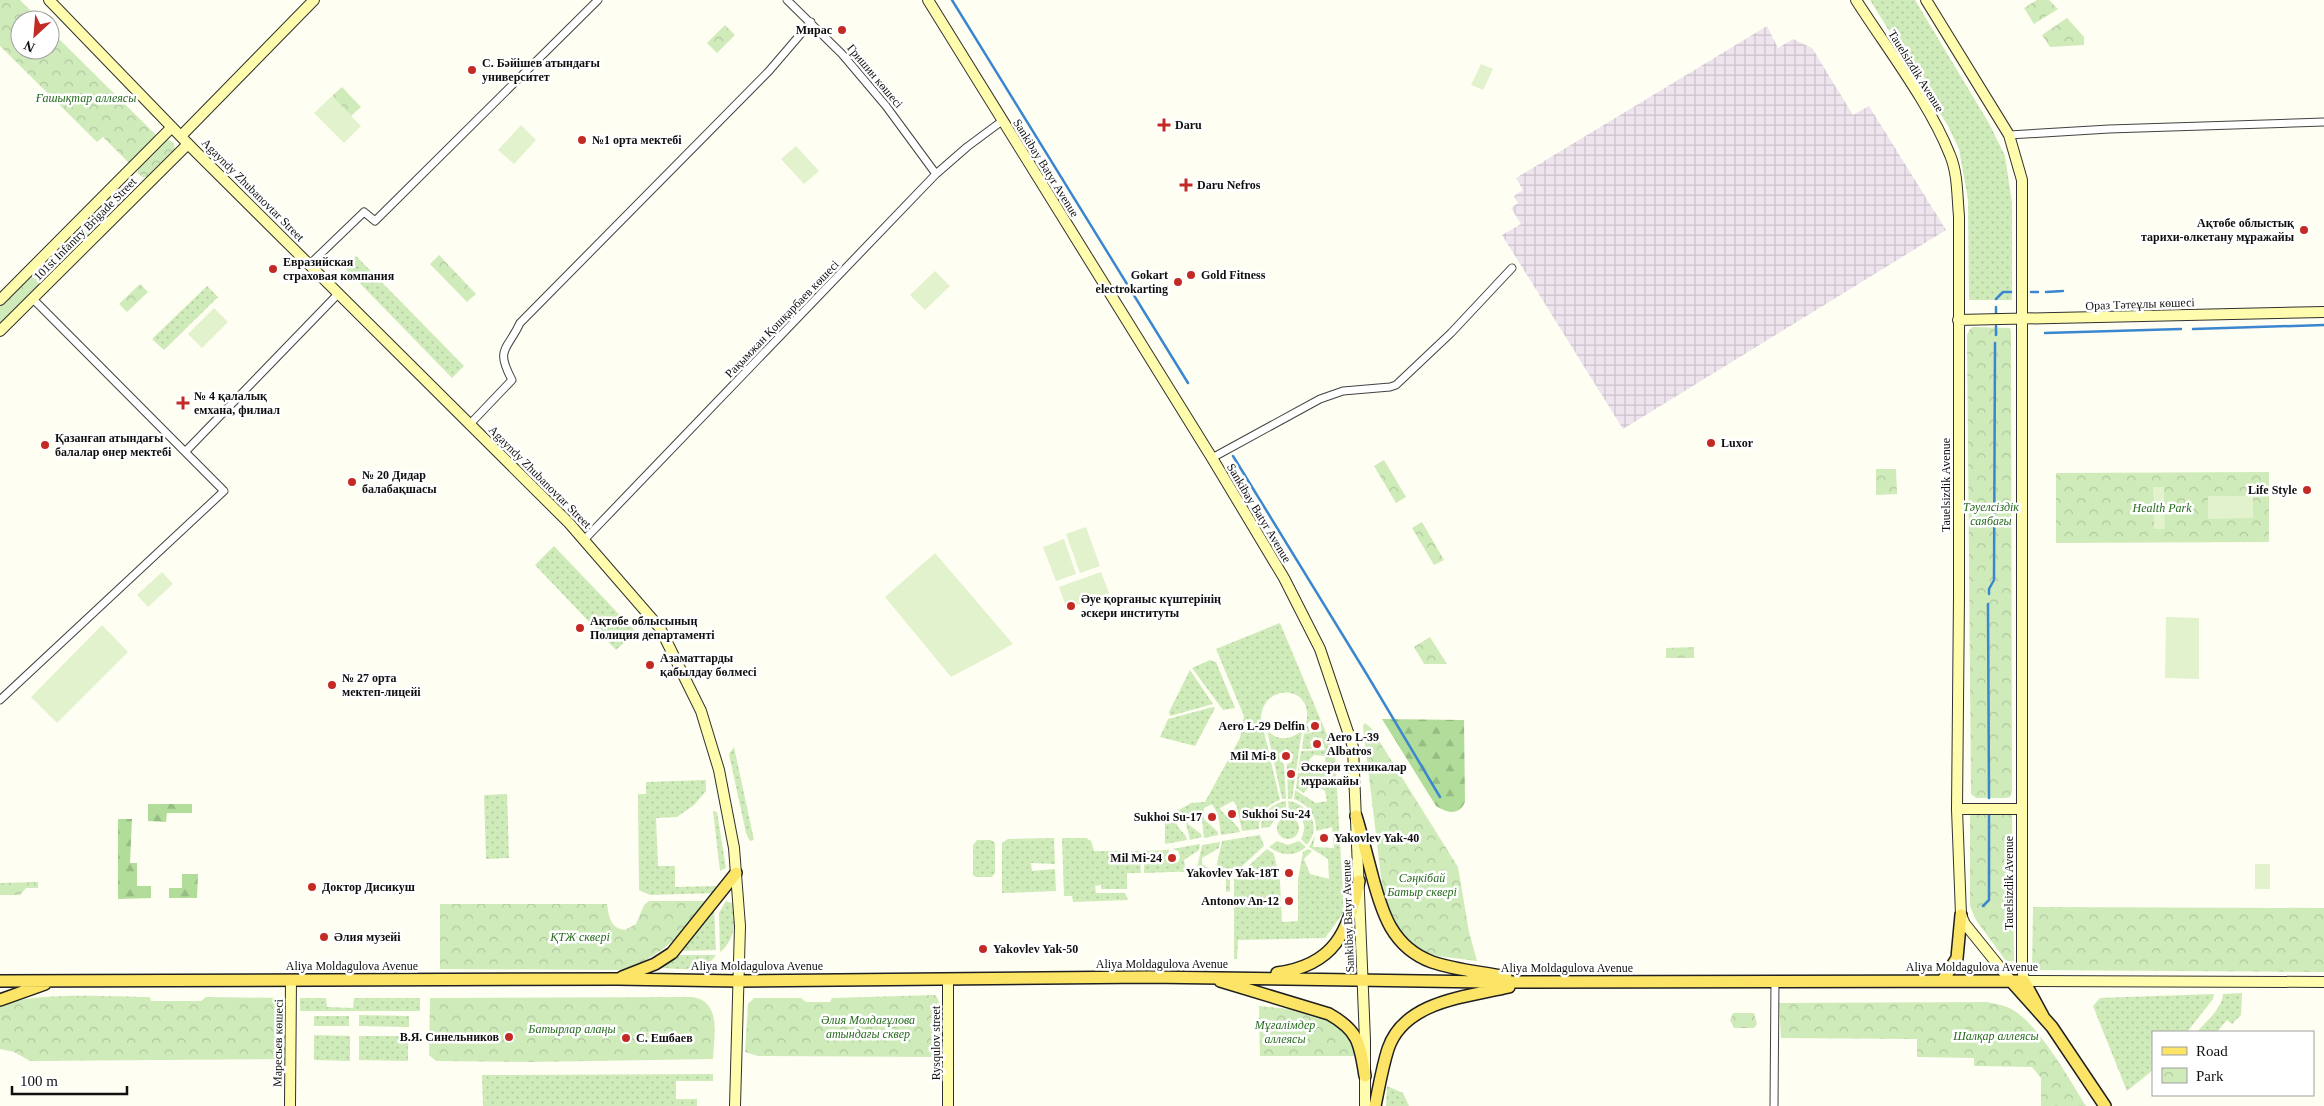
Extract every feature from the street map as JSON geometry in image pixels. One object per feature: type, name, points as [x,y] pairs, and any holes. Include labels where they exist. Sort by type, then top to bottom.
[{"type":"main road","points":[[1356,816],[1382,911],[1391,930],[1400,941],[1412,952],[1433,962],[1530,982]]},
{"type":"main road","points":[[617,979],[656,964],[672,953],[736,873]]},
{"type":"main road","points":[[1234,978],[1289,971],[1304,967],[1331,950],[1344,932],[1351,917],[1359,881]]},
{"type":"main road","points":[[1943,980],[1957,958],[1961,915]]},
{"type":"main road","points":[[1206,977],[1329,1014],[1343,1022],[1354,1034],[1360,1045],[1365,1076]]},
{"type":"main road","name":"Aliya Moldagulova Avenue","points":[[0,981],[948,980],[1206,977],[1530,982],[2024,980]]},
{"type":"main road","points":[[2011,980],[2044,1016]]},
{"type":"main road","points":[[2024,980],[2044,1016],[2105,1106]]},
{"type":"main road","points":[[0,1000],[56,981]]},
{"type":"main road","points":[[1375,1106],[1388,1048],[1399,1029],[1410,1017],[1424,1009],[1446,1002],[1530,982]]},
{"type":"street","name":"Agayndy Zhubanovtar Street","points":[[48,0],[188,144],[585,539],[660,628],[702,711],[719,770],[736,873],[740,926],[735,1106]]},
{"type":"street","points":[[181,136],[314,0]]},
{"type":"street","points":[[310,264],[364,212],[376,221],[598,0]]},
{"type":"street","name":"Гришин көшесі","points":[[788,0],[842,54],[886,106],[936,174]]},
{"type":"street","name":"Sankibay Batyr Avenue","points":[[928,0],[1212,458],[1284,578],[1320,648],[1353,747],[1363,980],[1365,1106]]},
{"type":"street","name":"Tauelsizdik Avenue","points":[[1856,0],[1929,113],[1950,155],[1955,174],[1959,216],[1960,596],[1957,809],[1961,915]]},
{"type":"street","name":"Tauelsizdik Avenue","points":[[1926,0],[2010,135],[2022,180],[2021,809],[2022,966],[2024,980]]},
{"type":"street","points":[[470,424],[512,380],[503,360],[504,348],[514,337],[520,324],[769,71],[811,22]]},
{"type":"street","name":"Рақымжан Қошқарбаев көшесі","points":[[585,539],[936,174],[967,147],[1002,121]]},
{"type":"street","points":[[2010,135],[2109,129],[2324,122]]},
{"type":"street","name":"101st Infantry Brigade Street","points":[[0,300],[172,127]]},
{"type":"street","name":"101st Infantry Brigade Street","points":[[0,331],[188,144]]},
{"type":"street","points":[[1212,458],[1320,399],[1343,391],[1396,385],[1451,333],[1512,268]]},
{"type":"street","points":[[186,451],[338,292]]},
{"type":"street","points":[[0,700],[224,491],[33,298]]},
{"type":"street","name":"Ораз Тәтеұлы көшесі","points":[[1958,320],[2324,312]]},
{"type":"street","points":[[1957,809],[2021,809]]},
{"type":"street","points":[[1961,915],[1965,924],[2011,980]]},
{"type":"street","name":"Маресьев көшесі","points":[[290,1106],[291,980]]},
{"type":"street","name":"Rysqulov street","points":[[948,980],[948,1106]]},
{"type":"street","points":[[1774,1106],[1775,980]]},
{"type":"street","name":"Aliya Moldagulova Avenue","points":[[2024,980],[2324,982]]},
{"type":"shaded area","points":[[1767,26],[1778,48],[1793,39],[1812,48],[1853,115],[1869,106],[1946,230],[1623,429],[1502,235],[1521,224],[1511,208],[1518,203],[1514,196],[1523,190],[1516,178]]},
{"type":"green space","name":"Ғашықтар аллеясы","points":[[0,0],[20,0],[30,10],[10,10],[10,56],[0,46]]},
{"type":"green space","points":[[1870,0],[1915,0],[1990,125],[2005,156],[2012,203],[2012,300],[1969,300],[1968,200],[1959,149],[1948,126]]},
{"type":"green space","points":[[2037,0],[2049,0],[2058,9],[2034,24],[2024,8]]},
{"type":"green space","points":[[2067,18],[2084,37],[2084,45],[2050,47],[2042,35]]},
{"type":"green space","points":[[725,25],[735,35],[717,53],[707,43]]},
{"type":"green space","name":"Ғашықтар аллеясы","points":[[60,40],[156,135],[129,163],[103,137],[97,142],[14,60],[60,60]]},
{"type":"green space","points":[[1481,64],[1493,69],[1483,90],[1471,85]]},
{"type":"green space","points":[[342,87],[361,107],[351,116],[332,96]]},
{"type":"green space","points":[[332,96],[361,126],[344,143],[314,113]]},
{"type":"green space","points":[[521,125],[536,140],[514,164],[498,150]]},
{"type":"green space","points":[[169,140],[174,143],[175,152],[148,178],[142,177],[138,173],[138,167],[164,141]]},
{"type":"green space","points":[[796,146],[819,171],[804,184],[781,159]]},
{"type":"green space","points":[[121,186],[129,192],[128,198],[0,326],[0,305]]},
{"type":"green space","points":[[439,255],[476,294],[467,302],[430,264]]},
{"type":"green space","points":[[356,256],[464,366],[452,378],[344,267]]},
{"type":"green space","points":[[935,271],[950,286],[925,310],[910,295]]},
{"type":"green space","points":[[140,284],[148,292],[127,312],[119,304]]},
{"type":"green space","points":[[207,286],[218,297],[164,350],[152,339]]},
{"type":"green space","points":[[214,308],[228,322],[202,348],[188,334]]},
{"type":"green space","name":"Тәуелсіздік саябағы","points":[[1973,327],[2010,328],[2011,332],[2012,792],[2010,797],[2006,798],[1976,798],[1971,794],[1967,335]]},
{"type":"green space","points":[[1384,460],[1406,497],[1396,503],[1374,466]]},
{"type":"green space","points":[[1876,469],[1896,469],[1897,494],[1876,495]]},
{"type":"green space","name":"Health Park","points":[[2269,472],[2269,542],[2056,543],[2056,473]]},
{"type":"green space","points":[[2153,487],[2164,487],[2165,529],[2154,529]]},
{"type":"green space","points":[[2208,496],[2253,496],[2253,518],[2208,519]]},
{"type":"green space","points":[[1422,522],[1444,560],[1434,565],[1412,528]]},
{"type":"green space","points":[[1086,527],[1100,566],[1080,573],[1066,534]]},
{"type":"green space","points":[[1064,539],[1076,574],[1056,581],[1043,547]]},
{"type":"green space","points":[[554,546],[636,632],[616,650],[535,565]]},
{"type":"green space","points":[[935,553],[1013,644],[951,677],[885,597]]},
{"type":"green space","points":[[162,572],[173,584],[148,607],[137,595]]},
{"type":"green space","points":[[1101,572],[1109,593],[1067,609],[1059,587]]},
{"type":"green space","points":[[2166,617],[2199,618],[2199,679],[2165,678]]},
{"type":"green space","points":[[1280,623],[1335,754],[1344,912],[1325,938],[1238,940],[1237,959],[1234,959],[1234,879],[1267,849],[1274,854],[1280,881],[1282,922],[1298,921],[1298,880],[1303,852],[1308,849],[1312,851],[1304,859],[1310,874],[1329,879],[1328,859],[1309,847],[1315,836],[1313,847],[1334,848],[1332,827],[1316,831],[1315,820],[1311,811],[1294,799],[1295,790],[1316,803],[1327,801],[1325,791],[1311,783],[1304,793],[1296,788],[1298,773],[1326,771],[1325,756],[1314,755],[1309,760],[1311,770],[1298,771],[1301,751],[1325,750],[1322,738],[1314,737],[1310,742],[1312,749],[1302,749],[1304,734],[1321,731],[1321,721],[1311,720],[1307,724],[1310,732],[1304,733],[1307,712],[1299,696],[1291,693],[1275,695],[1268,700],[1263,708],[1261,719],[1280,800],[1271,804],[1264,811],[1260,819],[1259,829],[1242,831],[1237,807],[1233,801],[1220,808],[1240,832],[1221,835],[1218,814],[1212,804],[1204,808],[1204,819],[1218,832],[1218,835],[1204,838],[1202,819],[1197,814],[1190,817],[1188,824],[1201,834],[1202,837],[1190,840],[1186,823],[1182,819],[1176,822],[1187,840],[1165,844],[1165,818],[1191,803],[1205,802],[1240,738],[1244,716],[1216,649]]},
{"type":"green space","points":[[102,625],[128,652],[57,723],[31,697]]},
{"type":"green space","points":[[1430,637],[1447,664],[1424,664],[1414,647]]},
{"type":"green space","points":[[1694,647],[1694,658],[1666,658],[1666,648]]},
{"type":"green space","points":[[1210,660],[1216,662],[1235,708],[1223,710],[1192,668]]},
{"type":"green space","points":[[1190,670],[1213,704],[1170,716],[1169,712]]},
{"type":"green space","points":[[1215,708],[1195,746],[1160,737],[1168,719]]},
{"type":"green space","points":[[1382,719],[1464,720],[1465,802],[1459,810],[1448,812],[1436,806]]},
{"type":"green space","name":"Сәңкібай Батыр сквері","points":[[1365,723],[1371,728],[1458,867],[1469,932],[1477,961],[1437,956],[1421,951],[1394,924],[1383,893],[1363,726]]},
{"type":"green space","points":[[1267,730],[1280,738],[1289,738],[1302,730],[1292,799],[1288,799],[1287,764],[1292,762],[1293,754],[1286,749],[1279,754],[1280,761],[1284,764],[1286,799],[1282,799]]},
{"type":"green space","points":[[734,747],[754,840],[750,841],[746,833],[729,754]]},
{"type":"green space","points":[[706,780],[706,791],[694,805],[677,817],[656,818],[658,866],[675,866],[675,887],[718,886],[718,893],[650,895],[639,890],[638,794],[646,794],[646,782]]},
{"type":"green space","points":[[507,794],[509,858],[486,859],[484,795]]},
{"type":"green space","points":[[1286,801],[1286,810],[1277,814],[1270,827],[1261,828],[1263,818],[1268,810],[1276,804]]},
{"type":"green space","points":[[1288,801],[1296,803],[1308,811],[1311,817],[1313,831],[1307,845],[1301,839],[1304,829],[1303,821],[1298,814],[1289,810]]},
{"type":"green space","points":[[148,804],[192,804],[192,813],[167,813],[166,822],[148,821]]},
{"type":"green space","points":[[713,811],[717,812],[726,868],[720,871]]},
{"type":"green space","points":[[1970,812],[2012,813],[2014,961],[2006,961],[1976,920],[1970,906]]},
{"type":"green space","points":[[1288,817],[1296,820],[1299,828],[1296,836],[1288,839],[1280,836],[1277,828],[1280,820]]},
{"type":"green space","points":[[118,819],[132,819],[130,863],[137,863],[137,886],[151,886],[151,898],[118,899]]},
{"type":"green space","points":[[1260,835],[1264,846],[1230,877],[1230,891],[1226,892],[1226,868],[1216,868],[1222,841]]},
{"type":"green space","points":[[1054,838],[1055,864],[1031,863],[1032,871],[1055,869],[1056,891],[1002,893],[1002,843],[1008,839]]},
{"type":"green space","points":[[1062,838],[1086,838],[1091,841],[1094,851],[1140,851],[1141,873],[1127,873],[1127,889],[1101,889],[1101,885],[1095,886],[1096,893],[1125,893],[1128,900],[1073,902],[1072,896],[1064,896]]},
{"type":"green space","points":[[977,840],[991,840],[995,843],[995,873],[992,877],[976,877],[973,875],[973,845]]},
{"type":"green space","points":[[1277,841],[1288,845],[1299,841],[1306,847],[1292,854],[1283,854],[1269,847]]},
{"type":"green space","points":[[1220,842],[1219,848],[1202,858],[1202,864],[1208,868],[1201,868],[1200,871],[1188,871],[1197,868],[1202,845]]},
{"type":"green space","points":[[1200,844],[1199,850],[1184,860],[1186,872],[1144,873],[1144,851],[1170,850],[1165,857],[1167,862],[1173,864],[1178,862],[1180,857],[1178,851],[1172,849]]},
{"type":"green space","points":[[2255,864],[2270,864],[2270,889],[2255,889]]},
{"type":"green space","points":[[182,874],[198,874],[197,898],[169,898],[169,888],[182,888]]},
{"type":"green space","points":[[38,882],[38,888],[26,888],[20,895],[0,895],[0,883]]},
{"type":"green space","name":"ҚТЖ сквері","points":[[649,901],[705,901],[680,934],[671,942],[652,956],[626,970],[440,969],[440,904],[607,904],[613,924],[625,930],[636,924],[644,905]]},
{"type":"green space","points":[[726,901],[732,903],[735,922],[729,943],[720,952],[719,913]]},
{"type":"green space","points":[[2033,907],[2324,908],[2324,972],[2032,970]]},
{"type":"green space","points":[[714,908],[716,950],[682,951]]},
{"type":"green space","points":[[678,955],[716,955],[711,961],[697,968],[658,968]]},
{"type":"green space","points":[[2242,993],[2241,1015],[2232,1024],[2227,1020],[2218,1031],[2198,1031],[2217,1010],[2223,994]]},
{"type":"green space","points":[[2214,994],[2213,999],[2188,1031],[2152,1031],[2152,1071],[2127,1091],[2093,1006],[2100,998]]},
{"type":"green space","name":"Әлия Молдағұлова атындағы сквер","points":[[935,995],[941,1015],[941,1057],[758,1056],[745,1052],[748,1004],[754,998],[801,998],[806,1002],[830,1002],[832,998]]},
{"type":"green space","points":[[150,997],[151,1001],[201,1001],[206,997],[283,998],[286,1004],[285,1059],[30,1061],[14,1052],[0,1049],[0,1006],[32,998]]},
{"type":"green space","name":"Батырлар алаңы","points":[[692,997],[702,1000],[712,1012],[715,1030],[713,1059],[527,1062],[436,1061],[429,1055],[430,998]]},
{"type":"green space","points":[[300,998],[326,998],[327,1007],[353,1008],[354,998],[420,998],[420,1011],[300,1011]]},
{"type":"green space","name":"Шалқар аллеясы","points":[[1987,1002],[2010,1008],[2023,1017],[2043,1040],[2063,1068],[2086,1106],[2041,1106],[2041,1078],[2032,1067],[1974,1066],[1974,1058],[1917,1057],[1917,1039],[1781,1038],[1779,1003]]},
{"type":"green space","name":"Мұғалімдер аллеясы","points":[[1259,1006],[1304,1012],[1331,1021],[1351,1041],[1356,1056],[1260,1056]]},
{"type":"green space","points":[[1733,1013],[1754,1013],[1757,1024],[1754,1028],[1734,1028],[1730,1020]]},
{"type":"green space","points":[[359,1015],[409,1016],[409,1027],[359,1026]]},
{"type":"green space","points":[[314,1016],[349,1016],[349,1026],[314,1026]]},
{"type":"green space","points":[[314,1035],[350,1036],[350,1061],[314,1060]]},
{"type":"green space","points":[[359,1036],[408,1036],[408,1061],[359,1060]]},
{"type":"green space","points":[[713,1074],[713,1081],[676,1081],[676,1099],[697,1099],[697,1106],[483,1106],[482,1075]]},
{"type":"green space","points":[[1387,1086],[1403,1093],[1409,1106],[1386,1106]]},
{"type":"waterway","points":[[952,0],[1188,383]]},
{"type":"waterway","points":[[2046,292],[2063,291]]},
{"type":"waterway","points":[[1996,299],[2003,292],[2011,292]]},
{"type":"waterway","points":[[2031,292],[2038,292]]},
{"type":"waterway","points":[[1996,307],[1996,313]]},
{"type":"waterway","points":[[2193,329],[2324,325]]},
{"type":"waterway","points":[[1996,326],[1996,335]]},
{"type":"waterway","points":[[2045,333],[2181,329]]},
{"type":"waterway","points":[[1989,594],[1989,589],[1994,580],[1995,343]]},
{"type":"waterway","points":[[1233,456],[1440,797]]},
{"type":"waterway","points":[[1988,604],[1989,798]]},
{"type":"waterway","points":[[1983,906],[1989,900],[1989,812]]},
{"type":"place","name":"Мирас","points":[[842,30]]},
{"type":"place","name":"С. Бәйішев атындағы университет","points":[[472,70]]},
{"type":"place","name":"Daru","points":[[1164,125]]},
{"type":"place","name":"№1 орта мектебі","points":[[582,140]]},
{"type":"place","name":"Daru Nefros","points":[[1186,185]]},
{"type":"place","name":"Ақтөбе облыстық тарихи-өлкетану мұражайы","points":[[2304,230]]},
{"type":"place","name":"Евразийская страховая компания","points":[[273,269]]},
{"type":"place","name":"Gold Fitness","points":[[1191,275]]},
{"type":"place","name":"Gokart electrokarting","points":[[1178,282]]},
{"type":"place","name":"№ 4 қалалық емхана, филиал","points":[[183,403]]},
{"type":"place","name":"Luxor","points":[[1711,443]]},
{"type":"place","name":"Қазанғап атындағы балалар өнер мектебі","points":[[45,445]]},
{"type":"place","name":"№ 20 Дидар балабақшасы","points":[[352,482]]},
{"type":"place","name":"Life Style","points":[[2307,490]]},
{"type":"place","name":"Әуе қорғаныс күштерінің әскери институты","points":[[1071,606]]},
{"type":"place","name":"Ақтөбе облысының Полиция департаменті","points":[[580,628]]},
{"type":"place","name":"Азаматтарды қабылдау бөлмесі","points":[[650,665]]},
{"type":"place","name":"№ 27 орта мектеп-лицейі","points":[[332,685]]},
{"type":"place","name":"Aero L-29 Delfin","points":[[1315,726]]},
{"type":"place","name":"Aero L-39 Albatros","points":[[1317,744]]},
{"type":"place","name":"Mil Mi-8","points":[[1286,756]]},
{"type":"place","name":"Әскери техникалар мұражайы","points":[[1291,774]]},
{"type":"place","name":"Sukhoi Su-24","points":[[1232,814]]},
{"type":"place","name":"Sukhoi Su-17","points":[[1212,817]]},
{"type":"place","name":"Yakovlev Yak-40","points":[[1324,838]]},
{"type":"place","name":"Mil Mi-24","points":[[1172,858]]},
{"type":"place","name":"Yakovlev Yak-18T","points":[[1289,873]]},
{"type":"place","name":"Доктор Дисикуш","points":[[312,887]]},
{"type":"place","name":"Antonov An-12","points":[[1289,901]]},
{"type":"place","name":"Әлия музейі","points":[[324,937]]},
{"type":"place","name":"Yakovlev Yak-50","points":[[983,949]]},
{"type":"place","name":"В.Я. Синельников","points":[[509,1037]]},
{"type":"place","name":"С. Ешбаев","points":[[626,1038]]}]
